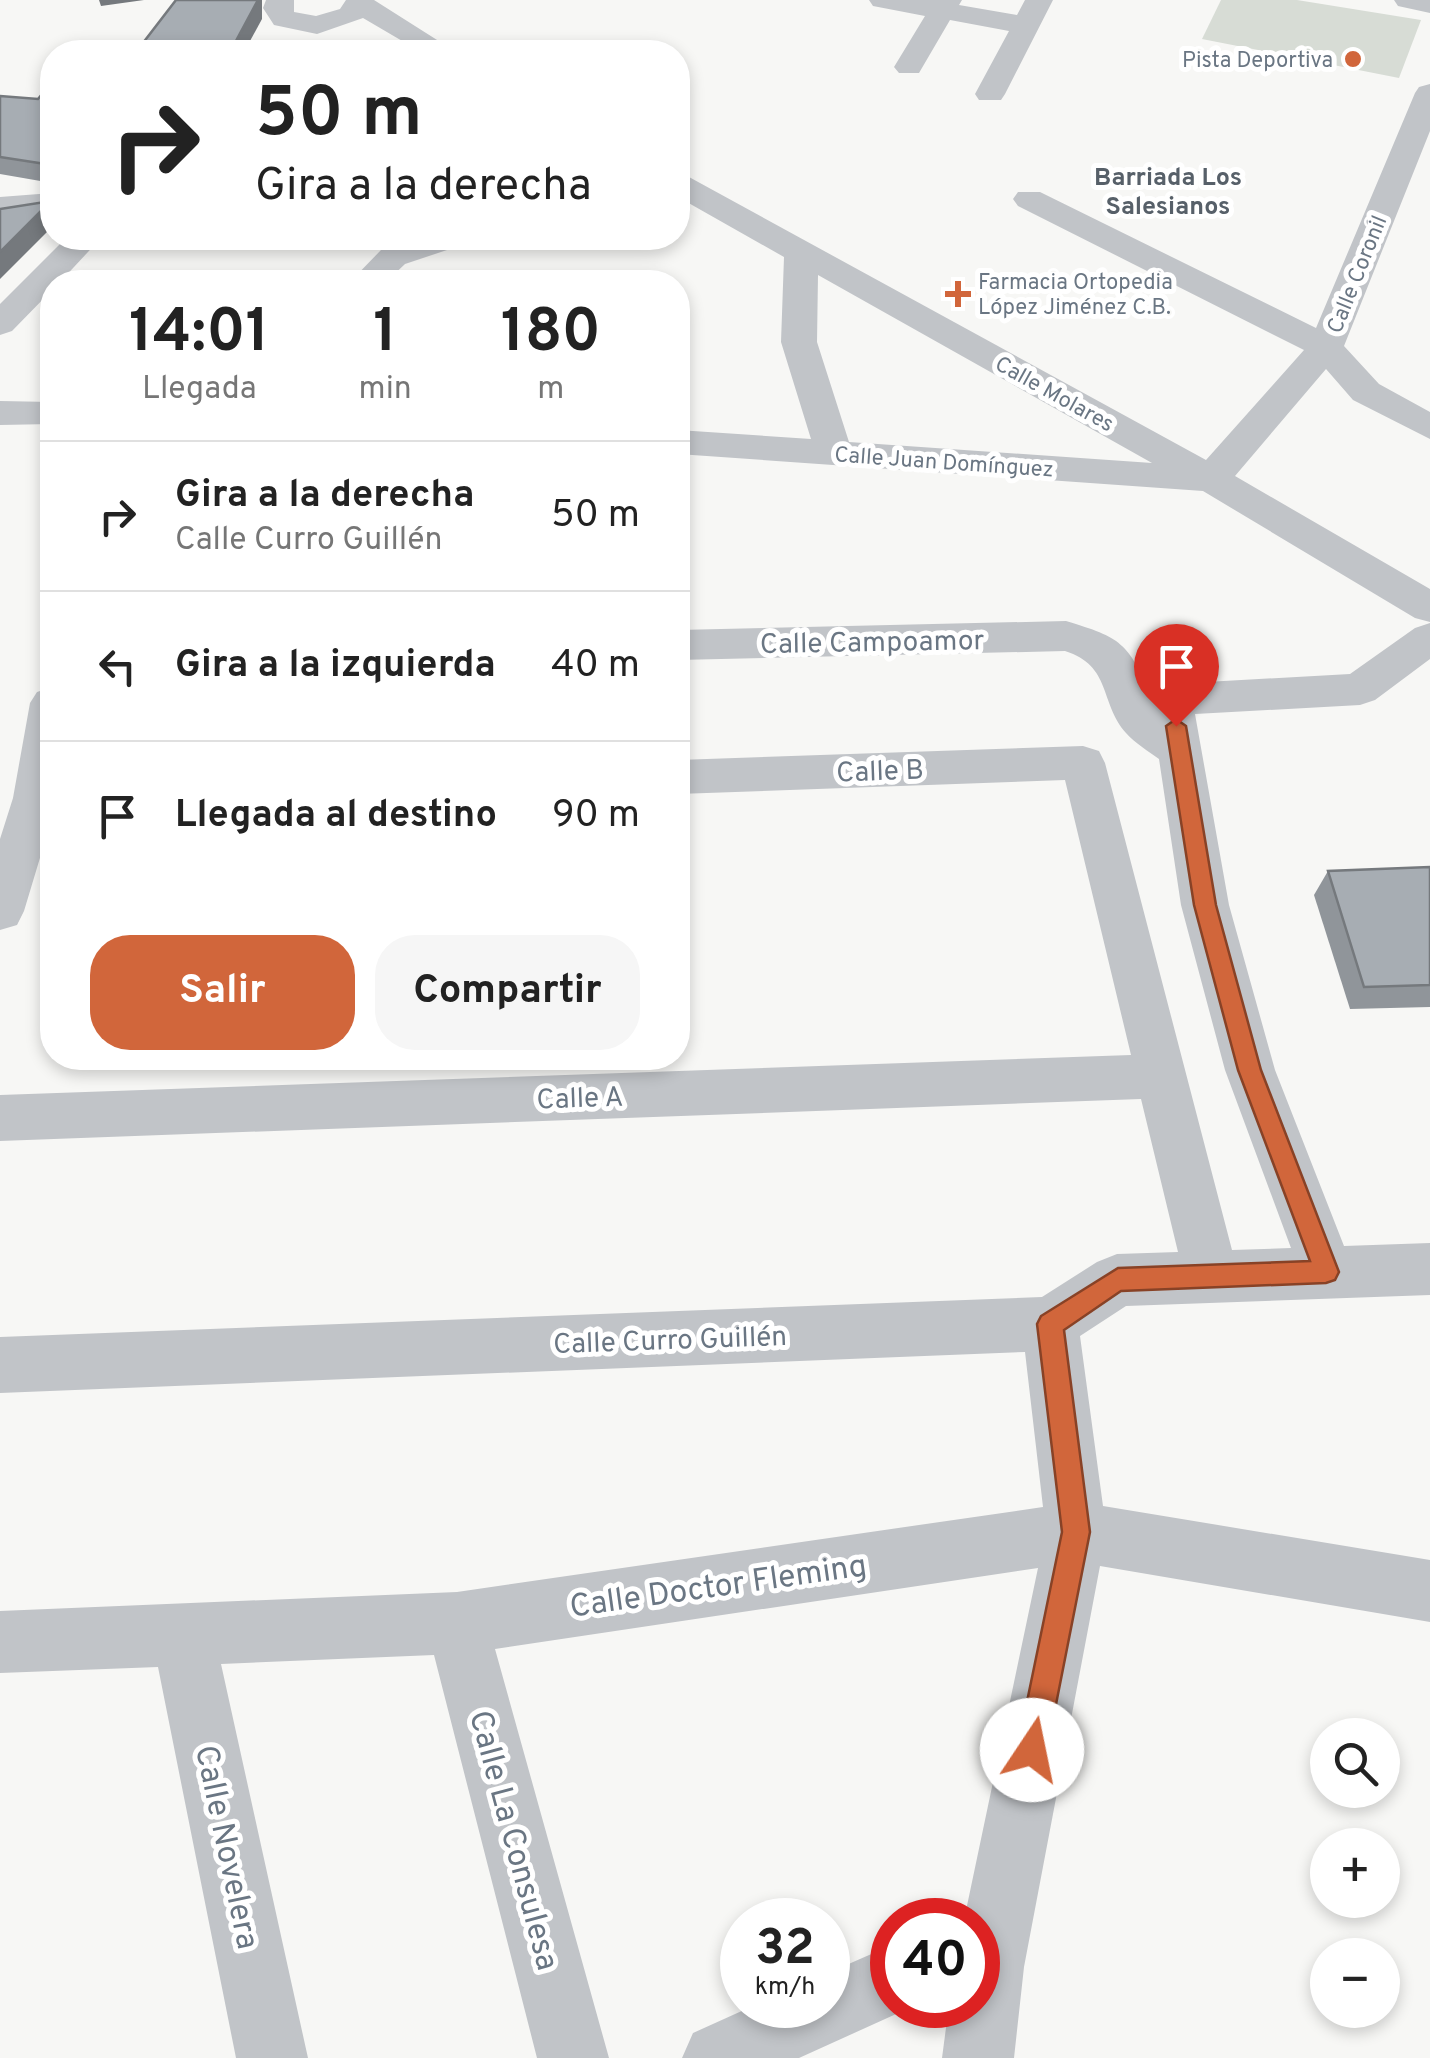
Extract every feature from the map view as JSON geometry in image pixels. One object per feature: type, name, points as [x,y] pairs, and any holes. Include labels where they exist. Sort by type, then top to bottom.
[{"type":"street","points":[[884,0],[1033,12],[990,94]]},
{"type":"street","points":[[1408,0],[1430,5]]},
{"type":"street","points":[[909,67],[945,5]]},
{"type":"street","points":[[284,29],[360,9],[418,40]]},
{"type":"street","name":"Calle Coronil","points":[[1210,480],[1326,347],[1419,153],[1430,93]]},
{"type":"street","name":"Calle Molares","points":[[690,191],[1210,480],[1430,608]]},
{"type":"street","points":[[1029,199],[1326,347],[1366,392],[1430,427]]},
{"type":"street","points":[[6,202],[40,203]]},
{"type":"street","points":[[53,270],[72,250]]},
{"type":"street","points":[[379,270],[392,257],[413,250]]},
{"type":"street","points":[[801,252],[799,342],[834,453]]},
{"type":"street","points":[[0,324],[40,283]]},
{"type":"street","points":[[0,413],[40,413]]},
{"type":"street","name":"Calle Juan Domínguez","points":[[690,443],[1210,480]]},
{"type":"street","name":"Calle Campoamor","points":[[690,646],[1066,636],[1100,647],[1120,673],[1141,721],[1181,753]]},
{"type":"street","points":[[1326,1272],[1250,1070],[1205,905],[1171,700],[1360,689],[1430,638]]},
{"type":"street","name":"Calle B","points":[[690,777],[1083,763],[1161,1076]]},
{"type":"street","points":[[0,911],[40,808]]},
{"type":"street","points":[[1161,1076],[1212,1276]]},
{"type":"street","name":"Calle A","points":[[0,1118],[1161,1076]]},
{"type":"street","points":[[998,1898],[1076,1532],[1050,1324],[1118,1280],[1430,1269]]},
{"type":"street","name":"Calle Curro Guillén","points":[[0,1365],[1050,1324]]},
{"type":"street","name":"Calle Doctor Fleming","points":[[0,1642],[457,1623],[1076,1532],[1430,1591]]},
{"type":"street","name":"Calle La Consulesa","points":[[457,1623],[573,2058]]},
{"type":"street","name":"Calle Novelera","points":[[183,1635],[272,2058]]},
{"type":"street","points":[[718,2058],[870,1990]]},
{"type":"street","points":[[978,2058],[980,2028]]},
{"type":"shaded area","name":"Pista Deportiva","points":[[1221,0],[1297,0],[1421,20],[1399,78],[1202,39]]},
{"type":"building","points":[[176,0],[258,0],[236,40],[145,40]]},
{"type":"building","points":[[0,96],[40,97],[40,163],[0,157]]},
{"type":"building","points":[[40,203],[40,212],[0,252],[0,209]]},
{"type":"building","points":[[1430,867],[1430,985],[1364,987],[1328,871]]},
{"type":"place","name":"Pista Deportiva","points":[[1353,59]]},
{"type":"place","name":"Farmacia Ortopedia López Jiménez C.B.","points":[[958,294]]},
{"type":"district","name":"Barriada Los Salesianos","points":[[1168,190]]},
{"type":"route","points":[[1032,1750],[1076,1532],[1050,1324],[1118,1280],[1326,1272],[1250,1070],[1205,905],[1176,726]]}]
